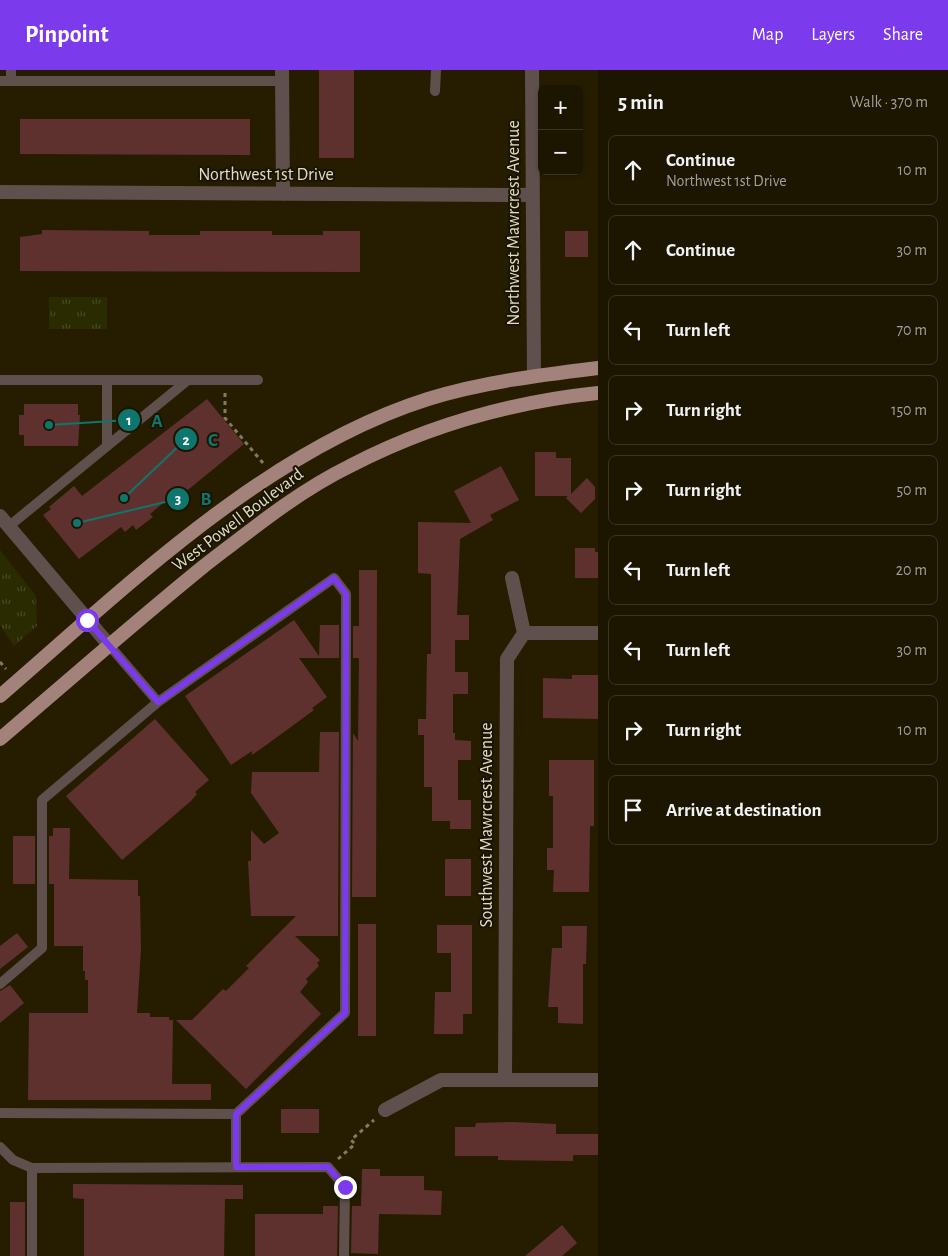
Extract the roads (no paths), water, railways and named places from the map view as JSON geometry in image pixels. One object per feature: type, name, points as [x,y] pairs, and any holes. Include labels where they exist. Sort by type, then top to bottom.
[{"type":"main road","name":"West Powell Boulevard","points":[[0,696],[176,546],[273,475],[323,445],[388,414],[428,399],[534,376],[598,368]]},
{"type":"main road","name":"West Powell Boulevard","points":[[0,740],[109,645],[247,532],[311,488],[348,466],[429,431],[492,412],[535,402],[598,393]]},
{"type":"street","name":"Northwest Mawrcrest Avenue","points":[[532,70],[534,376]]},
{"type":"street","points":[[282,76],[283,194]]},
{"type":"street","name":"Northwest 1st Drive","points":[[0,192],[532,195]]},
{"type":"street","points":[[4,521],[109,645]]},
{"type":"street","points":[[512,578],[524,633],[598,633]]},
{"type":"street","name":"Southwest Mawrcrest Avenue","points":[[505,1079],[507,659],[524,633]]},
{"type":"street","points":[[385,1110],[441,1080],[598,1080]]},
{"type":"lane","points":[[435,91],[436,70]]},
{"type":"lane","points":[[7,77],[282,76]]},
{"type":"lane","points":[[0,380],[258,380]]},
{"type":"lane","points":[[107,380],[107,446]]},
{"type":"lane","points":[[4,521],[107,446],[188,380]]},
{"type":"lane","points":[[0,984],[42,948],[42,800],[158,702],[334,578],[346,594],[345,1013],[236,1114],[0,1113]]},
{"type":"lane","points":[[109,645],[158,702]]},
{"type":"lane","points":[[236,1114],[236,1167]]},
{"type":"lane","points":[[0,1147],[12,1160],[32,1168],[328,1167],[345,1187],[344,1256]]},
{"type":"lane","points":[[32,1168],[32,1256]]},
{"type":"place","name":"A","points":[[49,425]]},
{"type":"place","name":"C","points":[[124,498]]},
{"type":"place","name":"B","points":[[77,523]]}]
